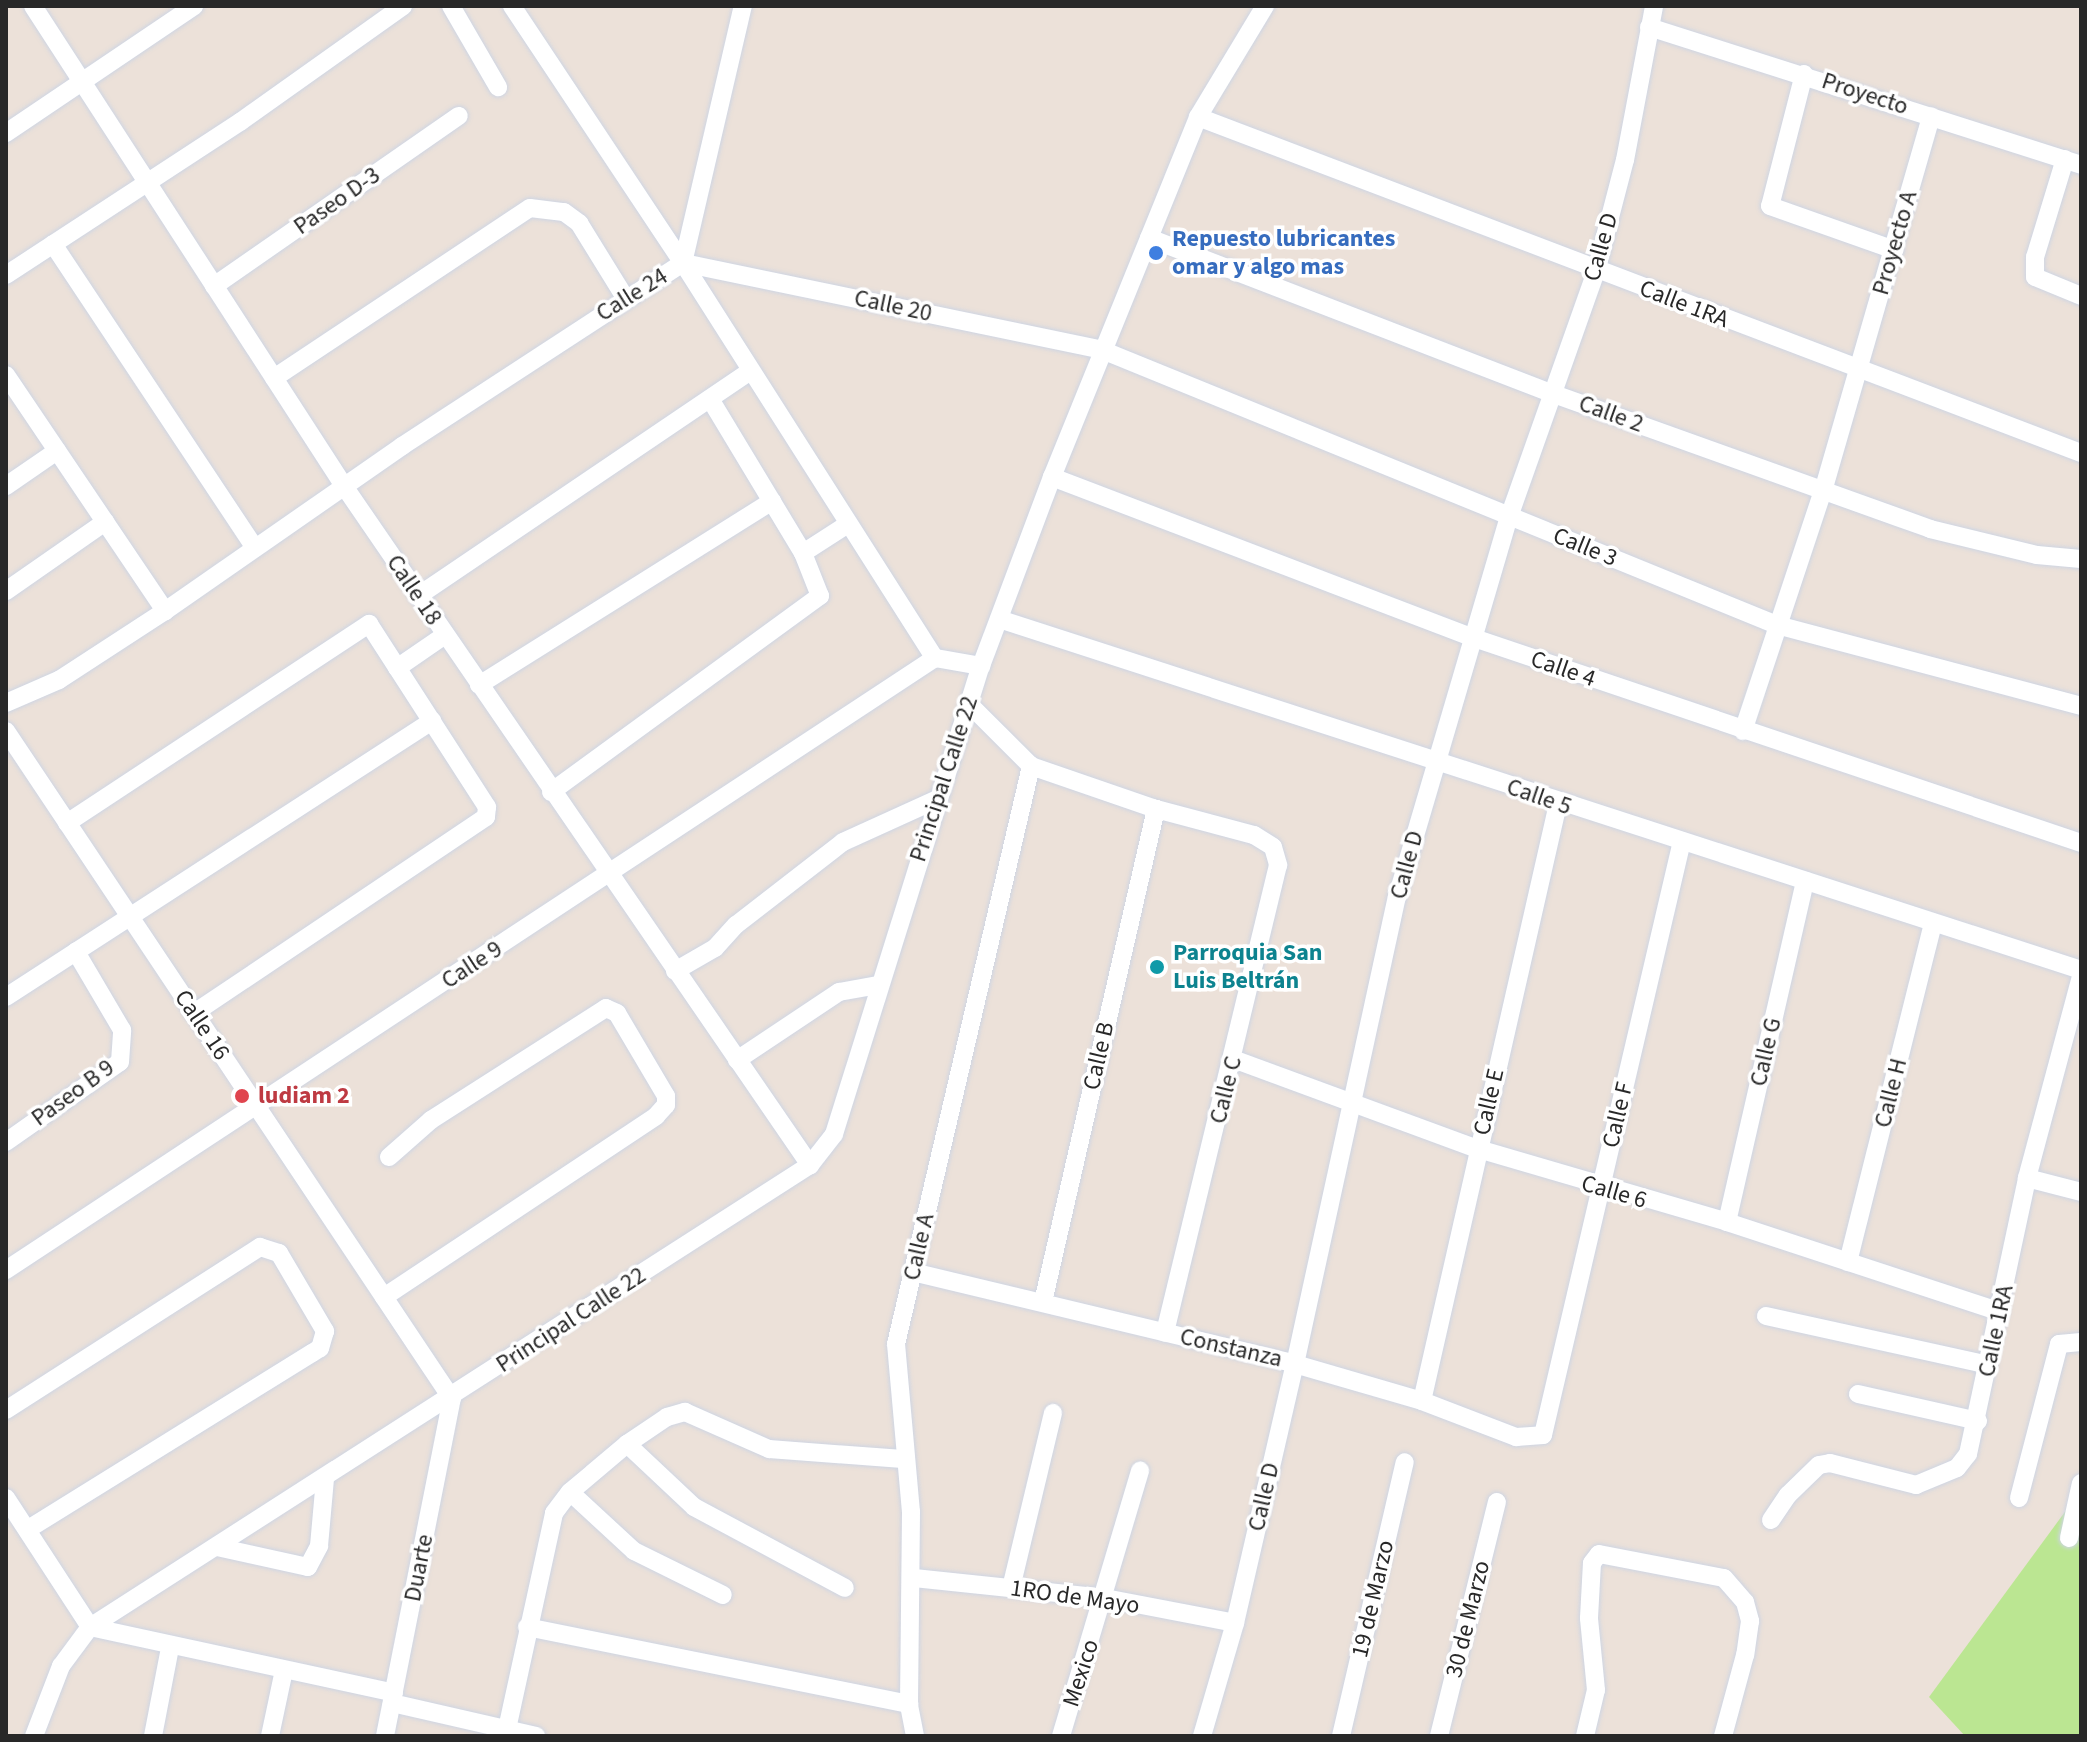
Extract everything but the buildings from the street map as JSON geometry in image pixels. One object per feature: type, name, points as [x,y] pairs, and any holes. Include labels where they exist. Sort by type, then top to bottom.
[{"type":"street","name":"Calle 18","points":[[33,6],[344,486],[608,876],[810,1165]]},
{"type":"street","points":[[6,133],[194,6]]},
{"type":"street","points":[[6,275],[403,6]]},
{"type":"street","points":[[451,6],[498,87]]},
{"type":"street","points":[[512,6],[683,263],[749,372],[935,658],[981,666]]},
{"type":"street","name":"Calle 24","points":[[6,703],[59,680],[165,611],[402,446],[683,263],[743,6]]},
{"type":"street","name":"Principal Calle 22","points":[[90,1627],[452,1399],[810,1165],[834,1134],[877,985],[981,666],[1052,477],[1198,117],[1265,6]]},
{"type":"street","name":"Calle D","points":[[1202,1736],[1235,1623],[1354,1107],[1397,897],[1471,637],[1509,517],[1596,271],[1625,160],[1654,6]]},
{"type":"street","name":"Proyecto","points":[[1649,27],[2073,162]]},
{"type":"street","points":[[1804,74],[1773,210],[1894,250]]},
{"type":"street","name":"Paseo D-3","points":[[214,286],[459,116]]},
{"type":"street","name":"Proyecto A","points":[[1743,731],[1823,491],[1931,116]]},
{"type":"street","name":"Calle 1RA","points":[[1198,117],[2081,453]]},
{"type":"street","points":[[2073,162],[2035,257],[2035,277],[2081,296]]},
{"type":"street","points":[[274,378],[530,208],[564,212],[579,223],[626,299]]},
{"type":"street","name":"Calle 2","points":[[1149,238],[1551,393],[1930,529],[2037,555],[2081,559]]},
{"type":"street","points":[[53,244],[255,548]]},
{"type":"street","name":"Calle 20","points":[[683,263],[1102,350]]},
{"type":"street","name":"Calle 3","points":[[1102,350],[1777,625],[2081,706]]},
{"type":"street","points":[[418,596],[749,372]]},
{"type":"street","points":[[7,377],[165,611]]},
{"type":"street","points":[[551,792],[819,600],[820,592],[803,553],[710,399]]},
{"type":"street","points":[[6,486],[57,451]]},
{"type":"street","name":"Calle 4","points":[[1052,477],[1471,637],[2081,843]]},
{"type":"street","points":[[479,685],[772,501]]},
{"type":"street","points":[[6,591],[105,522]]},
{"type":"street","points":[[803,553],[848,524]]},
{"type":"street","name":"Calle 5","points":[[999,619],[1436,759],[1558,804],[2081,970]]},
{"type":"street","points":[[67,823],[364,624],[397,668],[487,807],[486,817],[194,1013]]},
{"type":"street","points":[[397,668],[445,635]]},
{"type":"street","name":"Calle 9","points":[[6,1270],[935,658]]},
{"type":"street","points":[[969,704],[1031,766],[1156,809]]},
{"type":"street","points":[[6,997],[128,914],[432,721]]},
{"type":"street","name":"Calle 16","points":[[6,731],[452,1399]]},
{"type":"street","name":"Calle A","points":[[915,1736],[909,1704],[914,1578],[896,1344],[1031,766]]},
{"type":"street","points":[[675,971],[715,948],[736,925],[843,842],[938,799]]},
{"type":"street","name":"Calle E","points":[[1422,1401],[1558,804]]},
{"type":"street","name":"Calle C","points":[[1156,809],[1254,835],[1273,847],[1278,865],[1165,1333]]},
{"type":"street","name":"Calle B","points":[[1043,1302],[1156,809]]},
{"type":"street","name":"Calle F","points":[[1543,1435],[1682,841]]},
{"type":"street","name":"Calle G","points":[[1727,1222],[1805,881]]},
{"type":"street","name":"Calle H","points":[[1848,1262],[1933,924]]},
{"type":"street","name":"Paseo B 9","points":[[6,1142],[120,1062],[122,1030],[76,952]]},
{"type":"street","name":"Calle 1RA","points":[[1771,1520],[1788,1495],[1819,1465],[1830,1463],[1916,1485],[1937,1479],[1968,1454],[1978,1421],[2027,1178],[2081,977]]},
{"type":"street","points":[[737,1060],[839,992],[877,985]]},
{"type":"street","points":[[384,1297],[656,1116],[666,1105],[666,1096],[617,1013],[606,1008],[431,1120],[389,1157]]},
{"type":"street","name":"Calle 6","points":[[1233,1059],[1354,1107],[1478,1149],[1600,1189],[1727,1222],[2000,1312]]},
{"type":"street","points":[[2027,1178],[2081,1192]]},
{"type":"street","points":[[6,1410],[260,1247],[279,1253],[325,1331],[320,1348],[27,1530]]},
{"type":"street","name":"Constanza","points":[[913,1272],[1295,1364],[1422,1401],[1516,1437],[1543,1435]]},
{"type":"street","points":[[1766,1316],[1988,1365]]},
{"type":"street","points":[[2019,1498],[2059,1344],[2081,1342]]},
{"type":"street","points":[[1858,1394],[1978,1421]]},
{"type":"street","name":"Duarte","points":[[385,1736],[452,1399]]},
{"type":"street","points":[[507,1729],[548,1528],[570,1492],[627,1444],[667,1417],[685,1412],[769,1449],[903,1459]]},
{"type":"street","points":[[1011,1588],[1053,1413]]},
{"type":"street","points":[[627,1444],[694,1507],[845,1588]]},
{"type":"street","name":"19 de Marzo","points":[[1341,1736],[1405,1462]]},
{"type":"street","name":"Mexico","points":[[1061,1736],[1105,1598],[1140,1471]]},
{"type":"street","points":[[217,1547],[308,1567],[319,1546],[325,1479]]},
{"type":"street","points":[[2069,1538],[2081,1483]]},
{"type":"street","points":[[570,1492],[634,1551],[723,1595]]},
{"type":"street","points":[[6,1498],[90,1627],[170,1648],[284,1670],[536,1736]]},
{"type":"street","name":"30 de Marzo","points":[[1439,1736],[1497,1502]]},
{"type":"street","points":[[1585,1736],[1596,1690],[1589,1618],[1592,1563],[1599,1554],[1724,1578],[1745,1602],[1750,1621],[1745,1655],[1723,1736]]},
{"type":"street","name":"1RO de Mayo","points":[[914,1578],[1105,1598],[1235,1623]]},
{"type":"street","points":[[34,1736],[61,1666],[90,1627]]},
{"type":"street","points":[[527,1627],[909,1704]]},
{"type":"street","points":[[153,1736],[170,1648]]},
{"type":"street","points":[[270,1736],[284,1670]]},
{"type":"green space","points":[[2070,1505],[2081,1513],[2081,1736],[1965,1736],[1929,1697]]},
{"type":"place","name":"Repuesto lubricantes omar y algo mas","points":[[1156,253]]},
{"type":"place","name":"Parroquia San Luis Beltrán","points":[[1157,967]]},
{"type":"place","name":"ludiam 2","points":[[242,1096]]}]
